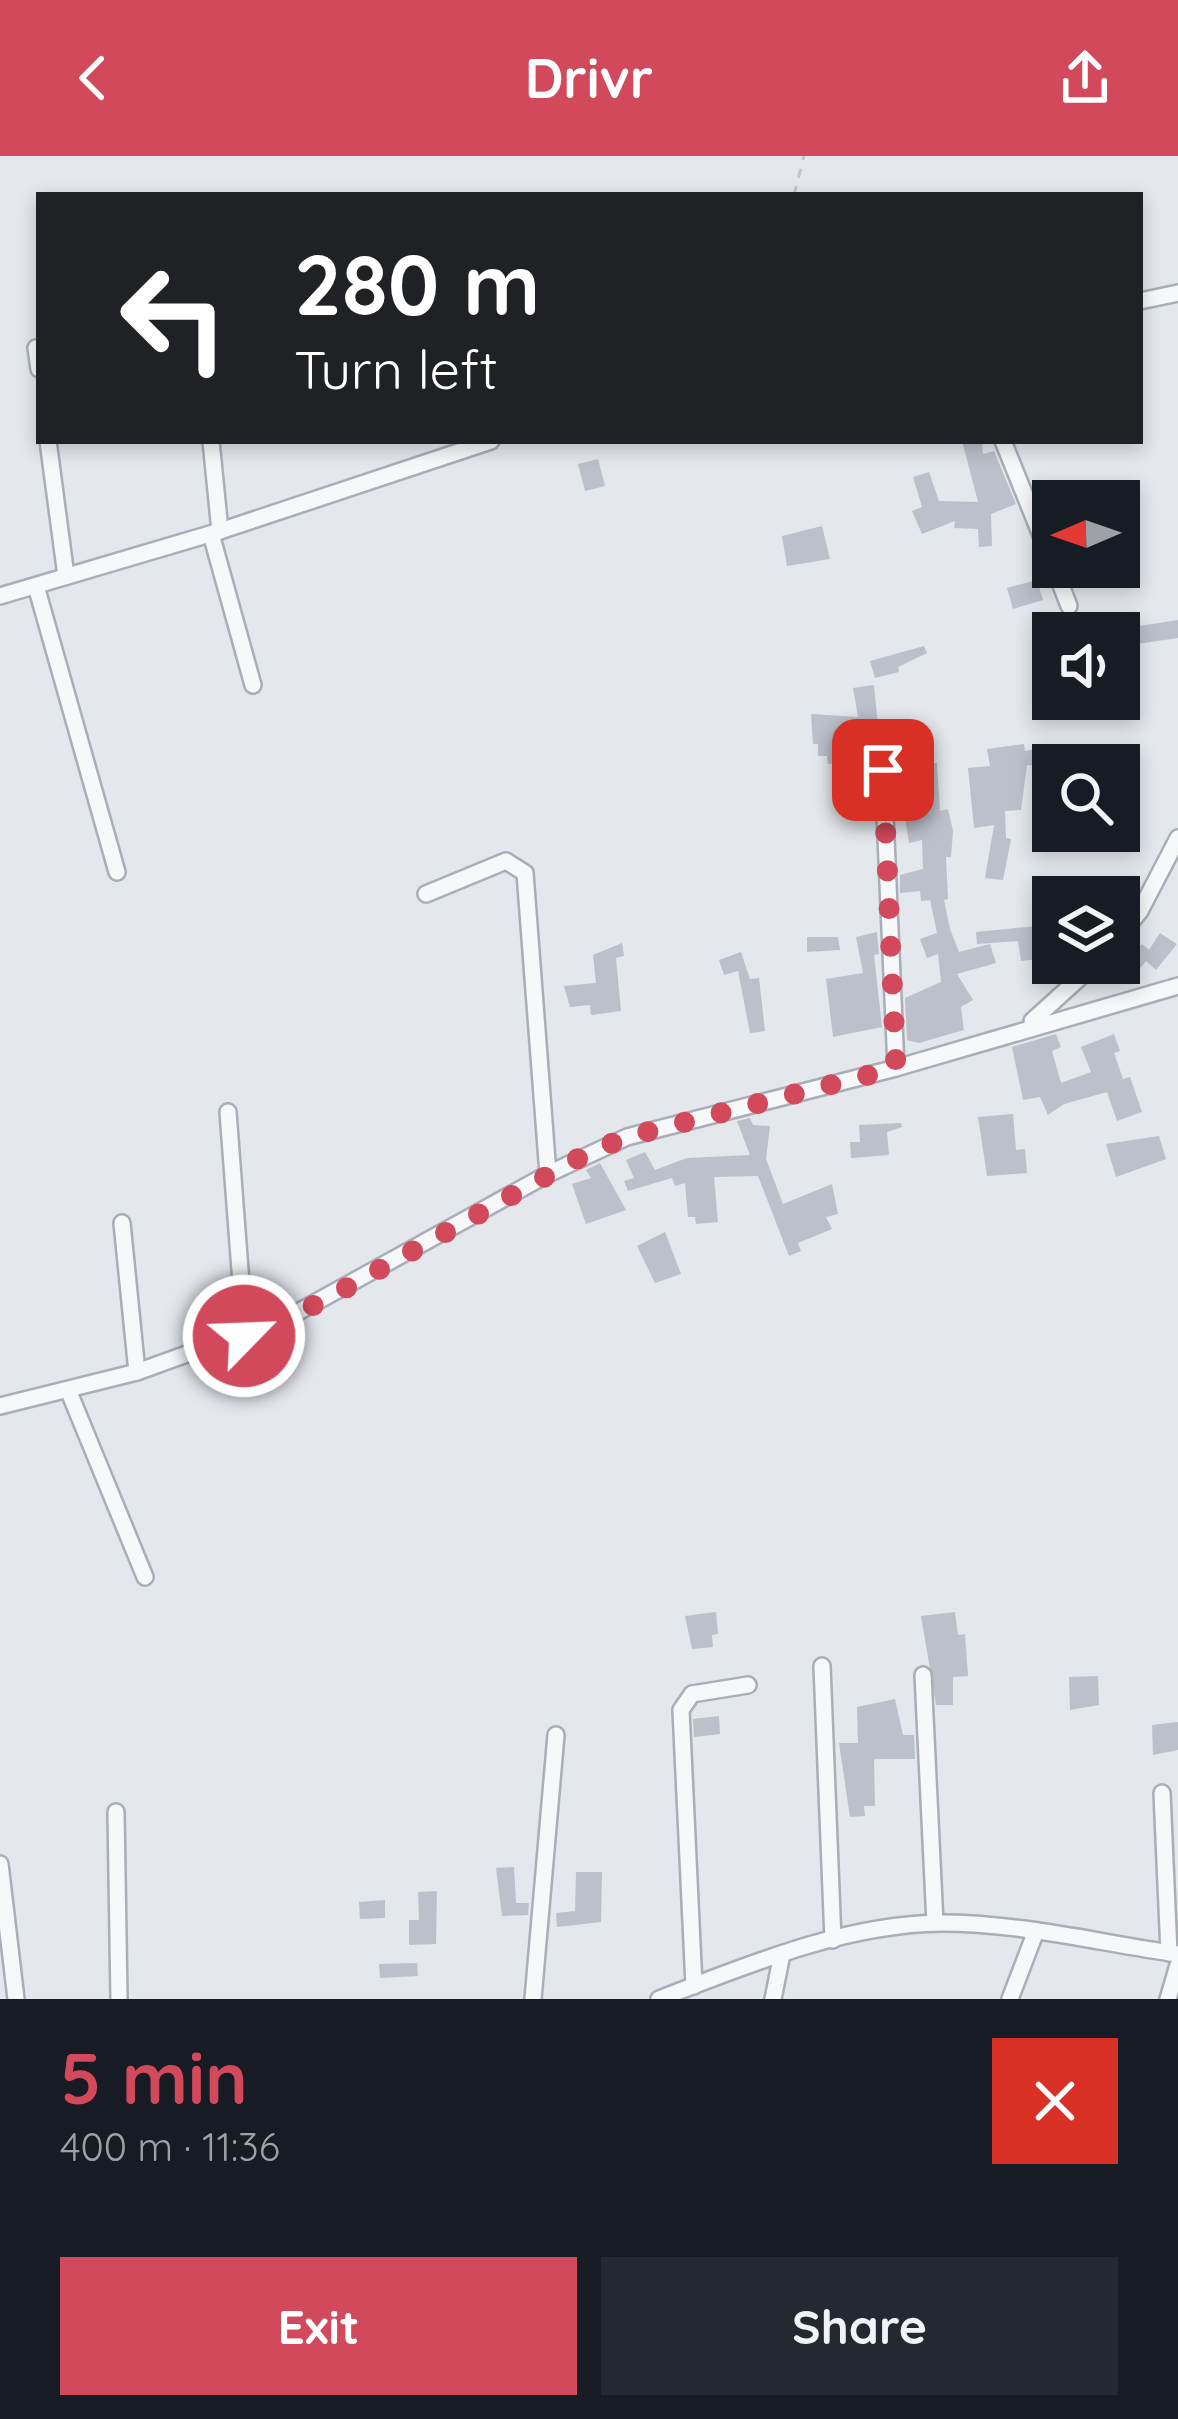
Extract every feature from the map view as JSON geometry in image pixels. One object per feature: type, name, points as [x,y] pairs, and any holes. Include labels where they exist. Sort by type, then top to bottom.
[{"type":"street","points":[[1143,300],[1178,293]]},
{"type":"street","points":[[48,444],[66,576]]},
{"type":"street","points":[[211,444],[216,532],[253,686]]},
{"type":"street","points":[[0,596],[216,532],[477,444]]},
{"type":"street","points":[[1004,444],[1032,514]]},
{"type":"street","points":[[36,586],[117,872]]},
{"type":"street","points":[[1062,588],[1069,606]]},
{"type":"street","points":[[883,770],[896,1068]]},
{"type":"street","points":[[1140,910],[1178,838]]},
{"type":"street","points":[[426,893],[506,860],[525,873],[548,1174]]},
{"type":"street","points":[[1025,1027],[1073,984]]},
{"type":"street","points":[[0,1406],[69,1392],[244,1336],[321,1302],[548,1174],[627,1137],[896,1068],[1178,986]]},
{"type":"street","points":[[228,1112],[244,1336]]},
{"type":"street","points":[[122,1223],[137,1372]]},
{"type":"street","points":[[69,1392],[145,1577]]},
{"type":"street","points":[[822,1666],[832,1940]]},
{"type":"street","points":[[923,1675],[934,1923]]},
{"type":"street","points":[[694,1986],[681,1710],[692,1694],[748,1685]]},
{"type":"street","points":[[533,1999],[556,1735]]},
{"type":"street","points":[[1162,1793],[1175,1957],[1168,1999]]},
{"type":"street","points":[[116,1812],[119,1999]]},
{"type":"street","points":[[0,1864],[16,1999]]},
{"type":"street","points":[[658,1999],[832,1940],[934,1923],[1036,1931],[1175,1957]]},
{"type":"street","points":[[1010,1999],[1036,1931]]},
{"type":"street","points":[[772,1999],[782,1954]]},
{"type":"path","points":[[795,192],[804,156]]},
{"type":"building","points":[[963,444],[982,444],[983,454],[994,451],[1016,504],[991,514],[992,546],[979,547],[978,529],[954,528],[955,521],[922,534],[912,511],[922,507],[913,477],[929,472],[939,501],[978,502]]},
{"type":"building","points":[[598,459],[605,486],[585,491],[578,464]]},
{"type":"building","points":[[822,526],[830,559],[787,566],[782,536]]},
{"type":"building","points":[[1032,581],[1043,600],[1013,609],[1007,588]]},
{"type":"building","points":[[1178,620],[1178,638],[1140,644],[1140,626]]},
{"type":"building","points":[[924,646],[927,653],[898,667],[899,672],[875,678],[870,661]]},
{"type":"building","points":[[874,685],[880,745],[850,749],[850,762],[828,764],[827,756],[818,756],[818,744],[813,744],[811,714],[858,717],[853,688]]},
{"type":"building","points":[[1024,744],[1025,751],[1032,750],[1021,810],[1005,811],[1006,838],[1011,839],[1003,880],[985,878],[994,825],[974,828],[968,768],[990,766],[987,749]]},
{"type":"building","points":[[937,763],[940,811],[948,809],[953,831],[951,857],[946,857],[948,899],[944,900],[950,929],[959,952],[990,944],[996,963],[957,974],[973,1000],[961,1007],[964,1030],[919,1043],[907,1040],[905,998],[941,982],[938,954],[927,958],[920,939],[937,933],[930,900],[921,901],[920,891],[900,893],[900,875],[923,869],[922,840],[909,843],[903,803],[898,804],[899,774],[906,774],[905,765]]},
{"type":"building","points":[[1032,926],[1032,960],[1021,961],[1018,941],[977,944],[976,932]]},
{"type":"building","points":[[877,932],[879,954],[874,955],[882,1027],[833,1037],[826,979],[863,973],[856,937]]},
{"type":"building","points":[[1160,933],[1177,944],[1156,970],[1146,961],[1140,968],[1140,946],[1149,950]]},
{"type":"building","points":[[807,937],[838,937],[840,950],[807,952]]},
{"type":"building","points":[[622,943],[624,956],[616,958],[621,1011],[591,1015],[590,1005],[570,1007],[564,986],[596,983],[593,955]]},
{"type":"building","points":[[741,952],[750,979],[759,978],[765,1031],[750,1033],[738,971],[724,975],[719,960]]},
{"type":"building","points":[[1056,1034],[1061,1047],[1052,1051],[1061,1083],[1091,1072],[1081,1047],[1114,1034],[1120,1051],[1114,1053],[1123,1079],[1130,1077],[1142,1112],[1117,1121],[1107,1092],[1064,1104],[1048,1115],[1040,1097],[1023,1100],[1012,1047]]},
{"type":"building","points":[[1013,1114],[1016,1150],[1025,1149],[1027,1173],[987,1176],[978,1117]]},
{"type":"building","points":[[750,1118],[753,1125],[770,1126],[766,1159],[783,1204],[832,1184],[838,1214],[826,1217],[832,1229],[798,1243],[801,1251],[789,1256],[758,1176],[714,1177],[718,1222],[696,1224],[695,1217],[688,1217],[685,1183],[675,1186],[672,1178],[628,1191],[624,1181],[634,1178],[626,1160],[645,1152],[655,1170],[687,1158],[750,1155],[737,1121]]},
{"type":"building","points":[[901,1123],[902,1127],[887,1132],[889,1155],[851,1158],[850,1142],[860,1142],[859,1125]]},
{"type":"building","points":[[1159,1136],[1166,1159],[1116,1177],[1106,1144]]},
{"type":"building","points":[[600,1163],[626,1210],[586,1224],[572,1184],[591,1178],[586,1170]]},
{"type":"building","points":[[665,1232],[681,1274],[655,1283],[637,1246]]},
{"type":"building","points":[[716,1612],[718,1634],[712,1635],[713,1647],[692,1649],[685,1616]]},
{"type":"building","points":[[955,1612],[958,1635],[965,1634],[968,1676],[953,1677],[953,1705],[936,1705],[921,1616]]},
{"type":"building","points":[[1098,1676],[1099,1705],[1070,1710],[1069,1677]]},
{"type":"building","points":[[895,1699],[903,1735],[914,1735],[915,1759],[874,1759],[875,1806],[864,1806],[865,1816],[850,1817],[839,1743],[858,1743],[857,1707]]},
{"type":"building","points":[[719,1716],[720,1734],[694,1737],[693,1719]]},
{"type":"building","points":[[1178,1722],[1178,1750],[1153,1755],[1152,1725]]},
{"type":"building","points":[[514,1867],[516,1903],[529,1903],[528,1915],[502,1916],[496,1868]]},
{"type":"building","points":[[576,1872],[602,1872],[601,1922],[557,1927],[556,1913],[575,1911]]},
{"type":"building","points":[[437,1891],[436,1944],[409,1945],[409,1920],[419,1920],[418,1892]]},
{"type":"building","points":[[385,1900],[385,1918],[360,1919],[359,1902]]},
{"type":"building","points":[[417,1963],[418,1976],[380,1978],[379,1964]]},
{"type":"route","points":[[244,1336],[321,1302],[548,1174],[627,1137],[896,1068],[883,770]]}]
